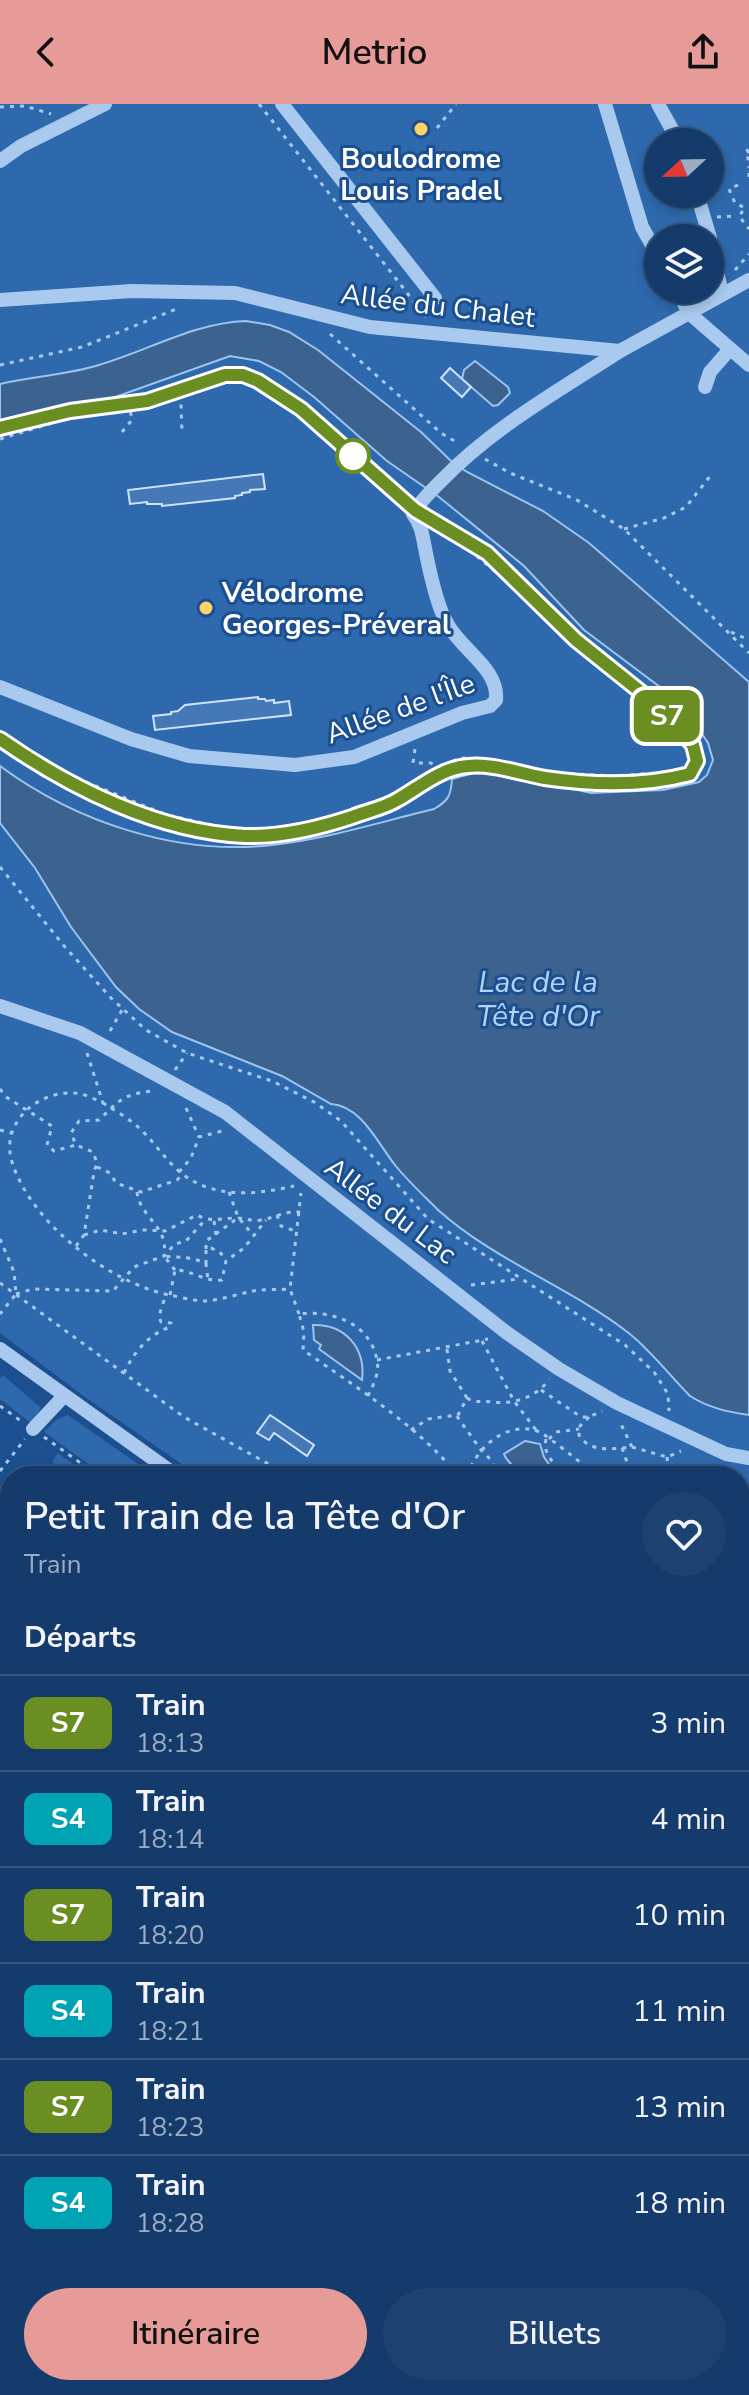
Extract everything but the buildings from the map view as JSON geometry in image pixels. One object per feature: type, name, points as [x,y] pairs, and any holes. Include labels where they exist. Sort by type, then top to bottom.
[{"type":"street","points":[[0,161],[21,146],[105,104]]},
{"type":"street","points":[[282,104],[435,298]]},
{"type":"street","points":[[605,104],[644,231]]},
{"type":"street","points":[[658,104],[671,128]]},
{"type":"street","points":[[724,293],[749,280]]},
{"type":"street","name":"Allée du Chalet","points":[[0,300],[132,291],[235,293],[370,327],[620,351]]},
{"type":"street","points":[[684,304],[689,313],[749,365]]},
{"type":"street","points":[[417,508],[467,455],[521,415],[620,351],[705,304]]},
{"type":"street","points":[[705,387],[710,372],[730,349]]},
{"type":"street","name":"Allée de l'Île","points":[[0,687],[131,739],[189,756],[295,765],[354,757],[462,713],[490,706],[496,700],[497,688],[490,674],[458,640],[446,622],[424,547],[417,508]]},
{"type":"street","name":"Allée du Lac","points":[[0,1006],[80,1033],[192,1093],[239,1123],[507,1333],[555,1367],[621,1405],[726,1454],[749,1458]]},
{"type":"street","points":[[0,1349],[163,1466]]},
{"type":"street","points":[[33,1429],[63,1397]]},
{"type":"path","points":[[259,104],[440,336]]},
{"type":"path","points":[[437,128],[456,104]]},
{"type":"path","points":[[0,107],[41,109],[55,115],[61,126]]},
{"type":"path","points":[[748,181],[747,150],[749,153]]},
{"type":"path","points":[[738,185],[729,189],[735,203],[745,208],[739,216]]},
{"type":"path","points":[[729,216],[739,216]]},
{"type":"path","points":[[739,216],[749,229]]},
{"type":"path","points":[[0,365],[82,347],[179,308]]},
{"type":"path","points":[[329,332],[467,455],[577,500],[624,529],[749,653]]},
{"type":"path","points":[[0,439],[72,417],[130,409],[229,379],[253,384],[297,412],[346,456],[417,508]]},
{"type":"path","points":[[178,395],[182,433]]},
{"type":"path","points":[[122,432],[132,420],[130,409]]},
{"type":"path","points":[[346,456],[348,448]]},
{"type":"path","points":[[624,529],[664,518],[686,507],[711,475]]},
{"type":"path","points":[[726,630],[749,640]]},
{"type":"path","points":[[413,733],[413,763],[431,763],[437,768]]},
{"type":"path","points":[[0,867],[65,947],[146,1030],[187,1053],[272,1081],[314,1102],[341,1121],[428,1219],[625,1345],[654,1372],[668,1394],[669,1411],[664,1425]]},
{"type":"path","points":[[102,1045],[123,1009]]},
{"type":"path","points":[[80,1033],[103,1103]]},
{"type":"path","points":[[76,1145],[71,1133],[79,1121],[99,1120],[109,1107],[126,1096],[158,1091],[171,1082],[187,1053]]},
{"type":"path","points":[[0,1089],[6,1097],[52,1126],[47,1145],[51,1151],[76,1145],[93,1152],[97,1167],[84,1235],[76,1246]]},
{"type":"path","points":[[290,1289],[259,1290],[206,1301],[168,1295],[99,1265],[38,1210],[21,1185],[11,1159],[12,1133],[25,1108],[49,1095],[76,1092],[103,1103],[137,1126],[181,1173],[208,1188],[229,1192],[269,1192],[302,1184],[290,1289],[304,1332],[303,1350],[440,1452],[450,1466]]},
{"type":"path","points":[[137,1192],[177,1180],[191,1158],[199,1137],[185,1107],[192,1093]]},
{"type":"path","points":[[0,1101],[6,1097]]},
{"type":"path","points":[[199,1137],[222,1132],[239,1123]]},
{"type":"path","points":[[0,1130],[12,1133]]},
{"type":"path","points":[[97,1167],[110,1173],[116,1183],[132,1187],[137,1192],[139,1205],[161,1229],[165,1238],[164,1256],[175,1270],[208,1280],[222,1280],[226,1261],[244,1248],[262,1222],[289,1211],[300,1212]]},
{"type":"path","points":[[229,1192],[238,1217],[253,1235]]},
{"type":"path","points":[[84,1235],[101,1230],[122,1234],[165,1231],[197,1215],[214,1221],[238,1217],[248,1221],[269,1218]]},
{"type":"path","points":[[277,1215],[281,1226],[298,1232]]},
{"type":"path","points":[[208,1280],[206,1241],[238,1217]]},
{"type":"path","points":[[164,1256],[175,1244],[186,1241],[205,1220]]},
{"type":"path","points":[[214,1221],[216,1235]]},
{"type":"path","points":[[0,1239],[14,1272],[16,1294]]},
{"type":"path","points":[[206,1249],[215,1249],[226,1261]]},
{"type":"path","points":[[0,1314],[16,1294],[33,1289],[113,1291],[134,1267],[164,1256],[191,1257],[206,1264]]},
{"type":"path","points":[[124,1373],[144,1343],[170,1327],[171,1323],[161,1322],[159,1316],[175,1270]]},
{"type":"path","points":[[451,1288],[519,1279]]},
{"type":"path","points":[[0,1283],[184,1417],[272,1466]]},
{"type":"path","points":[[299,1314],[320,1311],[344,1318],[365,1336],[377,1360],[377,1377],[368,1396]]},
{"type":"path","points":[[377,1360],[482,1341],[507,1333]]},
{"type":"path","points":[[482,1341],[514,1401],[536,1430],[589,1466]]},
{"type":"path","points":[[447,1347],[450,1371],[467,1398],[478,1403],[489,1401],[505,1404],[541,1390],[555,1367]]},
{"type":"path","points":[[541,1390],[581,1417],[621,1405]]},
{"type":"path","points":[[457,1417],[467,1398]]},
{"type":"path","points":[[621,1405],[618,1421],[632,1447]]},
{"type":"path","points":[[0,1406],[85,1466]]},
{"type":"path","points":[[411,1430],[428,1419],[448,1415],[457,1417],[494,1466]]},
{"type":"path","points":[[589,1417],[579,1429],[579,1435],[587,1445],[601,1448],[632,1447],[667,1457],[681,1452],[697,1440]]},
{"type":"path","points":[[4,1466],[33,1429]]},
{"type":"path","points":[[556,1466],[545,1449],[548,1439],[556,1432],[579,1429]]},
{"type":"path","points":[[472,1466],[481,1450],[495,1437],[512,1431],[536,1430]]},
{"type":"path","points":[[622,1448],[628,1466]]},
{"type":"path","points":[[667,1457],[668,1466]]},
{"type":"shaded area","points":[[0,104],[749,104],[749,1466],[185,1466],[0,1333]]},
{"type":"shaded area","points":[[3,1375],[41,1408],[31,1423],[0,1399],[0,1379]]},
{"type":"shaded area","points":[[68,1415],[141,1466],[91,1466],[44,1432],[56,1420]]},
{"type":"shaded area","points":[[58,1453],[76,1466],[58,1466],[52,1462]]},
{"type":"water","name":"Lac de la Tête d'Or","points":[[246,321],[289,332],[318,350],[421,432],[451,461],[543,511],[589,543],[749,682],[749,1415],[719,1409],[690,1396],[626,1331],[458,1227],[405,1176],[352,1111],[331,1104],[282,1076],[172,1032],[139,1009],[116,987],[71,927],[35,868],[0,823],[0,766],[61,804],[94,819],[164,840],[236,847],[313,839],[434,809],[448,797],[452,779],[481,771],[591,793],[663,790],[699,782],[707,775],[713,760],[708,743],[668,693],[584,630],[524,566],[439,497],[387,461],[281,372],[259,361],[230,356],[107,400],[0,421],[0,384],[92,367],[206,327]]},
{"type":"water","points":[[475,361],[508,387],[510,393],[498,405],[493,406],[462,379],[464,370]]},
{"type":"water","points":[[313,1325],[335,1329],[351,1340],[361,1358],[362,1380],[319,1349],[321,1345],[314,1340]]},
{"type":"water","points":[[525,1441],[540,1444],[550,1466],[512,1466],[504,1454]]},
{"type":"railway","points":[[0,428],[70,411],[147,401],[243,371],[258,376],[283,393],[415,510],[487,553],[576,640],[657,705],[693,745],[697,761],[690,774],[618,783],[545,778],[477,765],[458,768],[440,774],[392,803],[352,817],[299,831],[245,836],[180,826],[116,804],[56,774],[0,739]]},
{"type":"train","name":"S7","points":[[0,428],[70,411],[147,401],[225,375],[243,375],[258,381],[301,409],[415,510],[487,553],[576,640],[657,705],[693,745],[697,761],[690,774],[623,783],[549,778],[467,766],[427,781],[395,801],[333,823],[285,833],[247,836],[170,822],[131,809],[63,780],[0,739]]},
{"type":"place","name":"Boulodrome Louis Pradel","points":[[421,129]]},
{"type":"place","name":"Vélodrome Georges-Préveral","points":[[206,608]]}]
